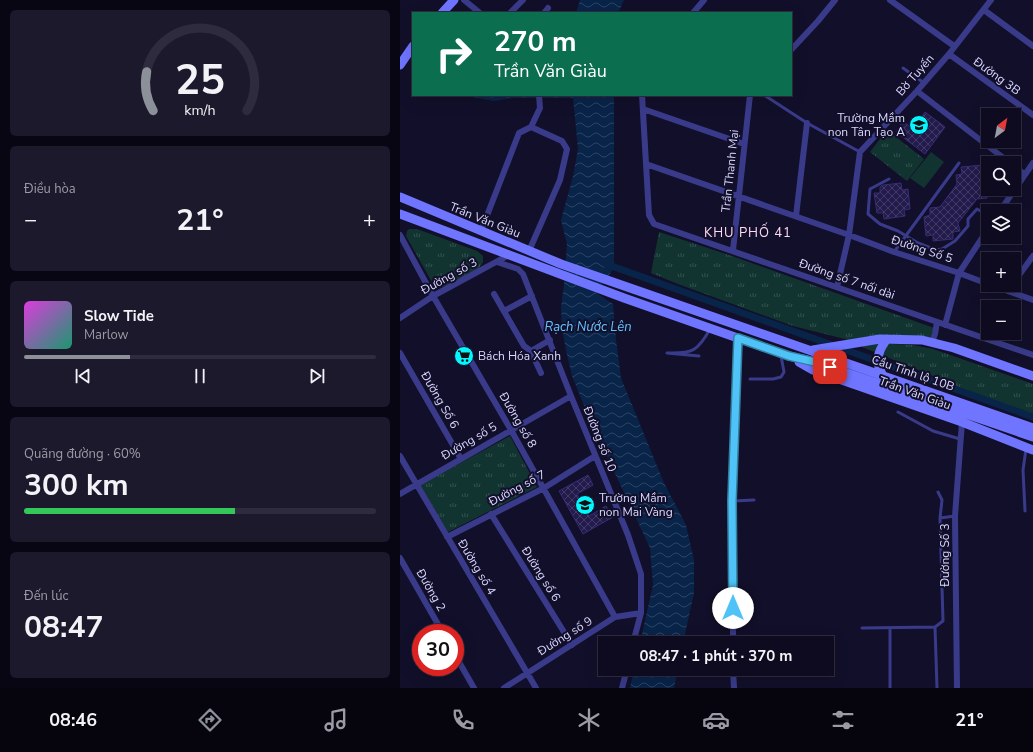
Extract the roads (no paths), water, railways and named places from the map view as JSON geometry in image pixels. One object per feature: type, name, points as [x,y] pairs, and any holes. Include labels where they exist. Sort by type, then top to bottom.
[{"type":"main road","points":[[443,12],[454,0]]},
{"type":"main road","points":[[400,65],[404,52]]},
{"type":"main road","name":"Trần Văn Giàu","points":[[400,197],[561,264],[784,342]]},
{"type":"main road","name":"Trần Văn Giàu","points":[[400,214],[624,298],[780,353],[802,359]]},
{"type":"main road","points":[[810,350],[907,339],[932,342],[954,348],[1033,376]]},
{"type":"main road","points":[[882,374],[877,364],[883,341]]},
{"type":"main road","name":"Cầu Tỉnh lộ 10B","points":[[784,342],[882,374],[1033,428]]},
{"type":"main road","name":"Trần Văn Giàu","points":[[789,356],[813,370],[962,422],[1030,449]]},
{"type":"main road","name":"Cầu Tỉnh lộ 10B","points":[[802,359],[1033,437]]},
{"type":"street","points":[[464,0],[479,12]]},
{"type":"street","points":[[511,12],[523,0]]},
{"type":"street","points":[[694,12],[704,0]]},
{"type":"street","points":[[792,49],[835,0]]},
{"type":"street","points":[[890,0],[954,46]]},
{"type":"street","name":"Bờ Tuyến","points":[[860,152],[949,54],[991,0]]},
{"type":"street","points":[[984,10],[1033,46]]},
{"type":"street","name":"Đường 3B","points":[[949,54],[1033,116]]},
{"type":"street","points":[[917,91],[1001,156]]},
{"type":"street","points":[[481,231],[519,133],[531,126],[540,108],[539,96]]},
{"type":"street","points":[[642,96],[646,164]]},
{"type":"street","name":"Trần Thanh Mại","points":[[732,250],[750,96]]},
{"type":"street","points":[[643,109],[744,144]]},
{"type":"street","points":[[796,216],[808,123]]},
{"type":"street","points":[[530,251],[560,180],[567,149],[562,141],[531,126]]},
{"type":"street","points":[[837,287],[849,235],[860,152]]},
{"type":"street","points":[[1005,204],[1033,163]]},
{"type":"street","name":"Đường Số 5","points":[[646,164],[981,282]]},
{"type":"street","name":"Đường số 7 nối dài","points":[[646,164],[649,215],[654,224],[1033,355]]},
{"type":"street","name":"Đường số 8","points":[[400,235],[433,296],[511,430],[616,617]]},
{"type":"street","points":[[945,325],[959,273],[981,240]]},
{"type":"street","name":"Đường số 3","points":[[400,318],[433,296],[510,255]]},
{"type":"street","points":[[1021,272],[1033,256]]},
{"type":"street","name":"Đường số 10","points":[[497,262],[518,269],[523,274],[628,536],[641,574],[641,613],[636,636]]},
{"type":"street","name":"Đường Số 5","points":[[1010,292],[1033,300]]},
{"type":"street","points":[[494,294],[516,334],[524,346],[531,351],[542,373]]},
{"type":"street","points":[[504,311],[532,296]]},
{"type":"street","points":[[932,342],[937,322]]},
{"type":"street","points":[[733,636],[732,501],[738,338]]},
{"type":"street","points":[[531,351],[550,340]]},
{"type":"street","name":"Đường Số 6","points":[[400,353],[461,459]]},
{"type":"street","name":"Đường số 5","points":[[400,494],[571,396]]},
{"type":"street","name":"Đường Số 3","points":[[957,688],[955,516],[962,422]]},
{"type":"street","name":"Đường số 4","points":[[400,456],[536,688]]},
{"type":"street","name":"Đường số 7","points":[[447,537],[544,488],[595,456]]},
{"type":"street","name":"Đường số 6","points":[[491,514],[572,645]]},
{"type":"street","name":"Đường 2","points":[[400,558],[438,624]]},
{"type":"street","name":"Đường số 9","points":[[504,688],[616,617],[641,613]]},
{"type":"street","points":[[464,671],[474,688]]},
{"type":"street","points":[[622,688],[625,676]]},
{"type":"street","points":[[733,676],[734,688]]},
{"type":"lane","points":[[903,68],[924,83]]},
{"type":"lane","points":[[766,96],[808,123],[860,152]]},
{"type":"lane","points":[[894,252],[959,163]]},
{"type":"lane","points":[[889,179],[870,189],[868,214],[880,224],[898,231],[918,243],[936,250],[942,249],[955,241],[968,226],[968,219],[977,209],[981,211]]},
{"type":"lane","points":[[699,356],[667,353],[684,354],[696,348],[704,341],[710,329]]},
{"type":"lane","points":[[750,379],[773,379],[781,377],[784,372],[780,353]]},
{"type":"lane","points":[[898,412],[933,431],[960,439]]},
{"type":"lane","points":[[1025,512],[1023,470],[1030,449]]},
{"type":"lane","points":[[862,628],[935,627],[943,621],[940,518],[942,500],[938,492]]},
{"type":"lane","points":[[732,501],[754,500]]},
{"type":"lane","points":[[940,518],[955,516]]},
{"type":"lane","points":[[935,627],[937,688]]},
{"type":"lane","points":[[890,628],[890,688]]},
{"type":"water","points":[[580,0],[624,0],[618,12],[576,12]]},
{"type":"water","name":"Rạch Nước Lên","points":[[466,96],[614,96],[614,268],[596,293],[613,304],[621,378],[664,483],[686,525],[694,560],[694,593],[685,636],[642,636],[653,585],[650,548],[590,420],[572,376],[566,350],[562,328],[561,308],[567,244],[561,220],[573,176],[578,149],[573,98],[513,98],[494,101]]},
{"type":"water","points":[[633,676],[677,676],[674,688],[630,688]]},
{"type":"waterway","points":[[606,264],[1033,417]]},
{"type":"place","name":"Trường Mầm non Tân Tạo A","points":[[919,125]]},
{"type":"place","name":"Bách Hóa Xanh","points":[[464,356]]},
{"type":"place","name":"Trường Mầm non Mai Vàng","points":[[585,505]]},
{"type":"district","name":"KHU PHỐ 41","points":[[748,232]]}]
